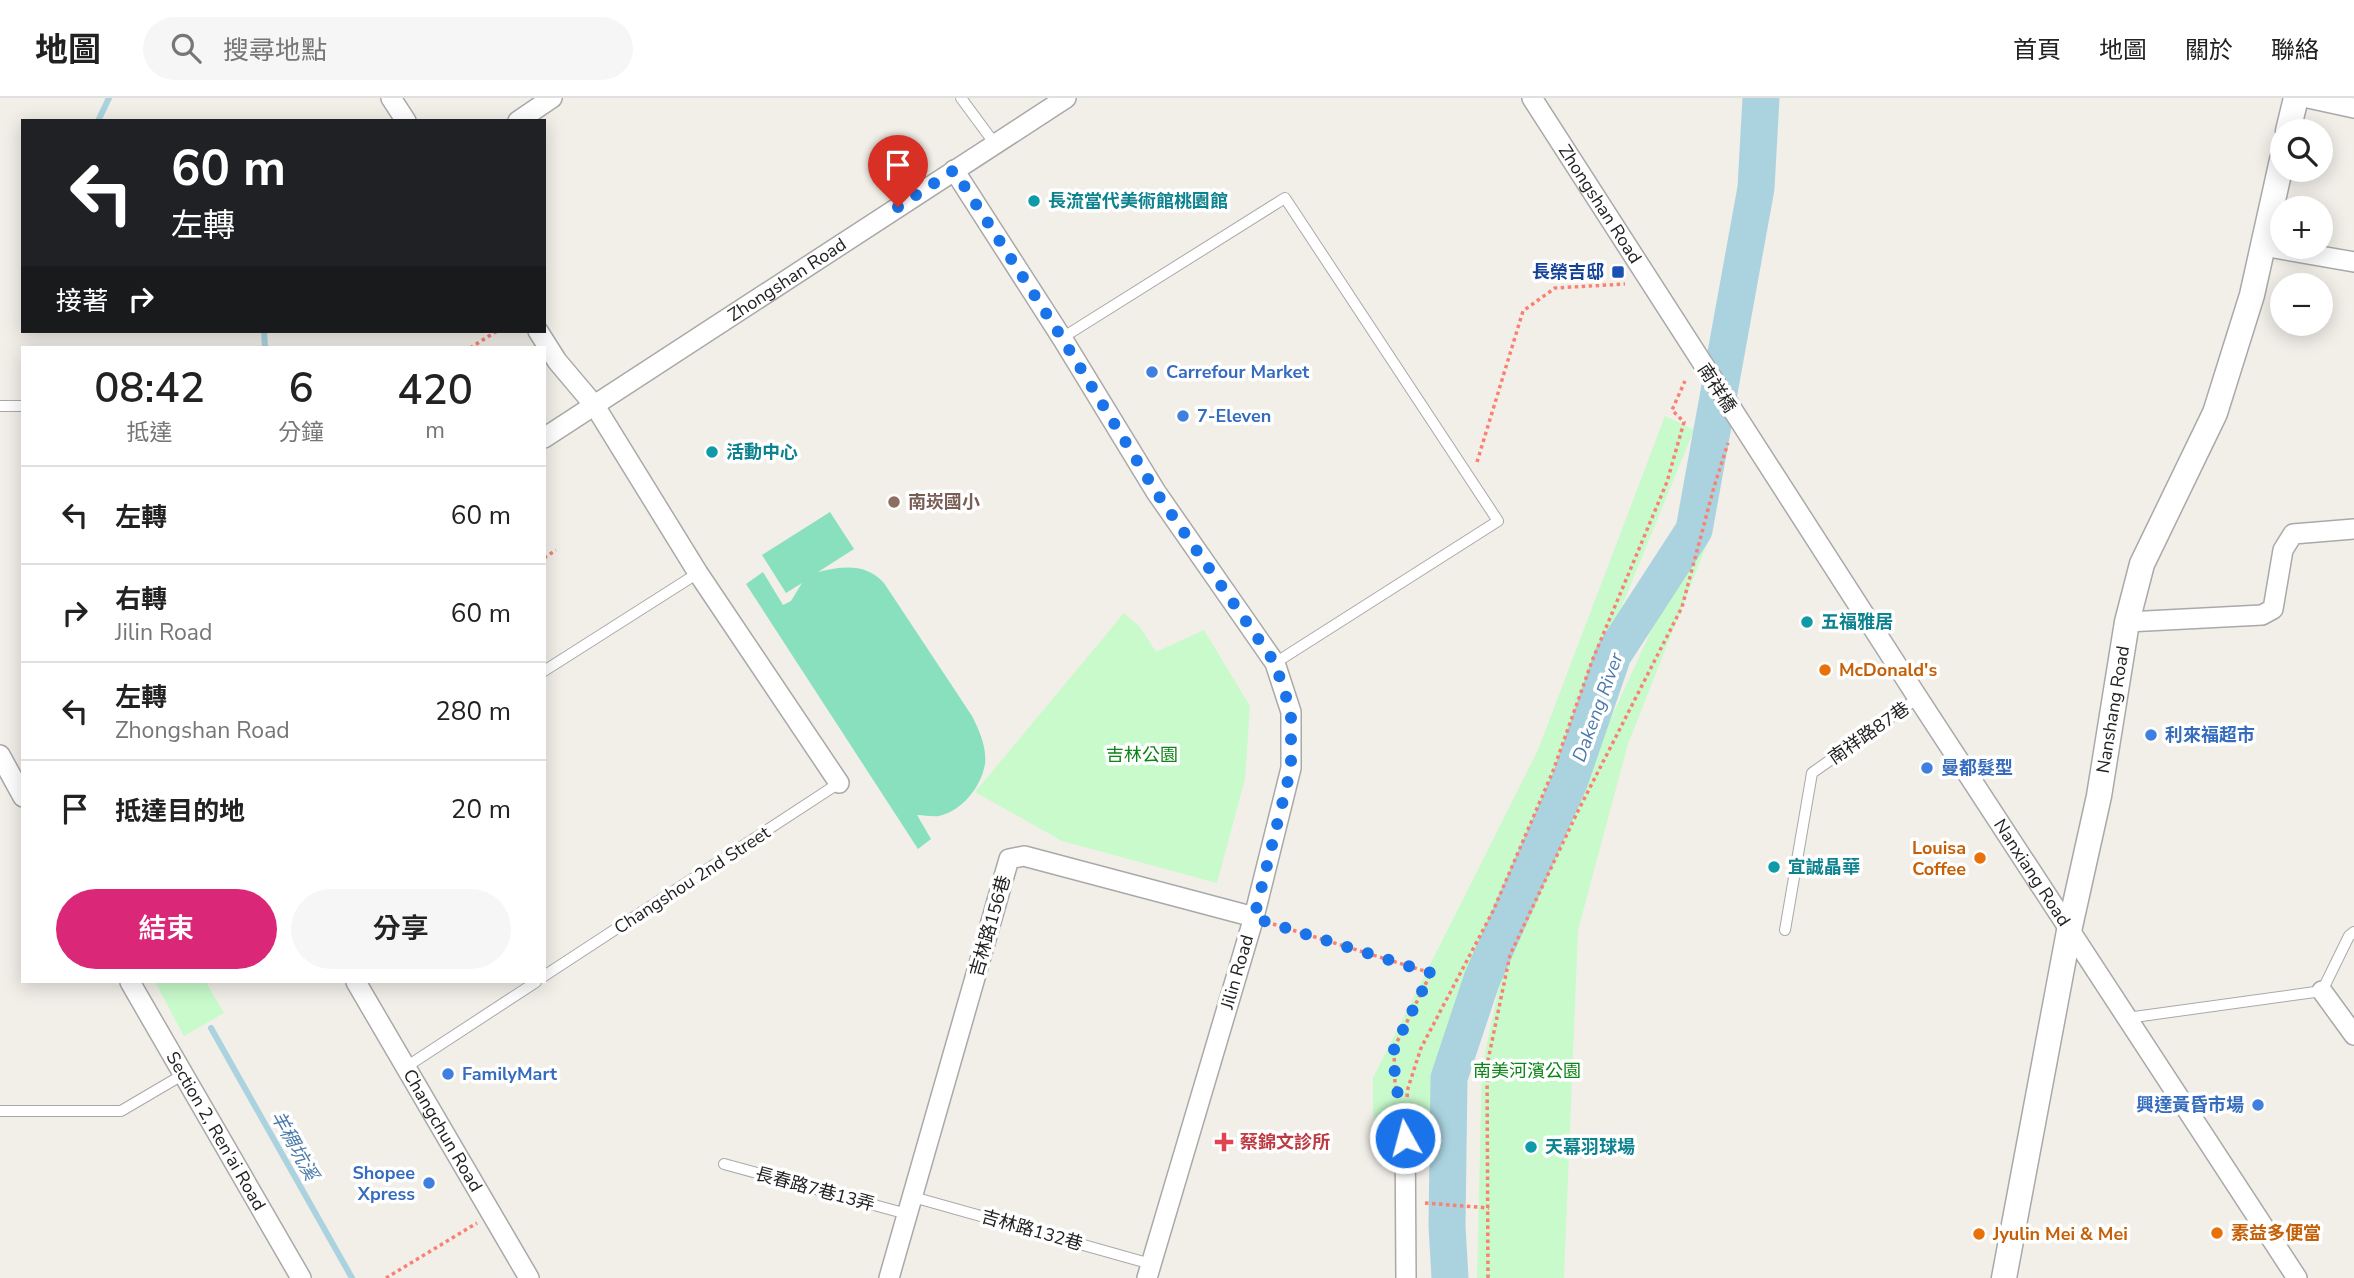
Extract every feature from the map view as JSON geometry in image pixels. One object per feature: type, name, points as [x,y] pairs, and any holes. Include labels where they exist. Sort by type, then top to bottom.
[{"type":"street","points":[[391,98],[404,119]]},
{"type":"street","points":[[521,119],[552,98]]},
{"type":"street","name":"Zhongshan Road","points":[[546,437],[1066,98]]},
{"type":"street","name":"Zhongshan Road","points":[[1532,98],[1667,310]]},
{"type":"street","points":[[2291,119],[2296,98]]},
{"type":"street","points":[[2308,98],[2354,108]]},
{"type":"street","name":"Jilin Road","points":[[954,170],[1062,338],[1156,492],[1275,663],[1291,712],[1291,768],[1254,918],[1149,1271]]},
{"type":"street","name":"Nanshang Road","points":[[2004,1278],[2069,931],[2099,796],[2127,622],[2142,564],[2216,413],[2252,295],[2277,182]]},
{"type":"street","points":[[2263,246],[2354,262]]},
{"type":"street","name":"南祥橋","points":[[1667,310],[1768,466]]},
{"type":"street","points":[[539,333],[557,361],[595,406],[698,573],[839,783]]},
{"type":"street","name":"Nanxiang Road","points":[[1768,466],[2297,1278]]},
{"type":"street","points":[[2127,622],[2262,615],[2273,609],[2283,550],[2293,534],[2354,529]]},
{"type":"street","points":[[0,755],[12,780]]},
{"type":"street","name":"吉林路156巷","points":[[910,1205],[1009,859],[1024,856],[1254,918]]},
{"type":"street","name":"Section 2, Ren'ai Road","points":[[131,983],[301,1278]]},
{"type":"street","name":"Changchun Road","points":[[357,983],[529,1278]]},
{"type":"street","points":[[2322,991],[2354,1035]]},
{"type":"street","points":[[1405,1117],[1406,1278]]},
{"type":"street","points":[[888,1278],[910,1205]]},
{"type":"lane","points":[[961,98],[995,144]]},
{"type":"lane","points":[[1062,338],[1284,198],[1499,522],[1275,663]]},
{"type":"lane","points":[[0,406],[21,406]]},
{"type":"lane","points":[[546,670],[698,573]]},
{"type":"lane","name":"南祥路87巷","points":[[1785,930],[1812,773],[1918,698]]},
{"type":"lane","name":"Changshou 2nd Street","points":[[546,975],[839,783]]},
{"type":"lane","points":[[2127,1018],[2322,991],[2349,936],[2354,932]]},
{"type":"lane","points":[[406,1067],[534,983]]},
{"type":"lane","points":[[0,1111],[121,1111],[184,1074]]},
{"type":"lane","name":"長春路7巷13弄","points":[[724,1164],[910,1205]]},
{"type":"lane","name":"吉林路132巷","points":[[910,1205],[1149,1271]]},
{"type":"path","points":[[1471,480],[1523,311],[1555,288],[1625,285]]},
{"type":"path","points":[[473,346],[494,333]]},
{"type":"path","points":[[1405,1117],[1408,1088],[1421,1048],[1493,911],[1553,771],[1592,661],[1667,482],[1685,422],[1672,410],[1685,381]]},
{"type":"path","points":[[1488,1278],[1487,1065],[1510,956],[1577,813],[1682,607],[1728,443]]},
{"type":"path","points":[[546,557],[556,550]]},
{"type":"path","points":[[1254,918],[1431,973],[1394,1048],[1395,1084],[1405,1117]]},
{"type":"path","points":[[1425,1203],[1489,1208]]},
{"type":"path","points":[[386,1278],[492,1214]]},
{"type":"green space","points":[[1665,416],[1694,430],[1434,1065],[1429,1118],[1373,1118],[1373,1078],[1538,750]]},
{"type":"green space","points":[[830,512],[854,549],[818,572],[836,568],[862,569],[884,583],[972,716],[984,745],[983,773],[969,797],[947,813],[937,816],[917,815],[931,839],[918,849],[746,584],[763,572],[783,605],[791,601],[802,583],[786,593],[762,555]]},
{"type":"green space","name":"南美河濱公園","points":[[1694,538],[1707,544],[1628,744],[1578,930],[1564,1278],[1477,1278],[1482,1067],[1506,954]]},
{"type":"green space","name":"吉林公園","points":[[1124,613],[1140,627],[1156,652],[1204,630],[1250,706],[1245,779],[1217,883],[1062,841],[975,792]]},
{"type":"green space","points":[[156,983],[207,983],[224,1013],[184,1036]]},
{"type":"waterway","name":"羊稠坑溪","points":[[99,119],[109,98]]},
{"type":"waterway","name":"Dakeng River","points":[[1450,1278],[1447,1226],[1449,1078],[1482,979],[1570,780],[1613,655],[1694,530],[1756,188],[1761,98]]},
{"type":"waterway","name":"羊稠坑溪","points":[[264,333],[265,346]]},
{"type":"waterway","name":"羊稠坑溪","points":[[211,1028],[352,1278]]},
{"type":"place","name":"長流當代美術館桃園館","points":[[1034,201]]},
{"type":"place","name":"長榮吉邸","points":[[1618,272]]},
{"type":"place","name":"Carrefour Market","points":[[1152,372]]},
{"type":"place","name":"7-Eleven","points":[[1183,416]]},
{"type":"place","name":"活動中心","points":[[712,452]]},
{"type":"place","name":"南崁國小","points":[[894,502]]},
{"type":"place","name":"五福雅居","points":[[1807,622]]},
{"type":"place","name":"McDonald's","points":[[1825,670]]},
{"type":"place","name":"利來福超市","points":[[2151,735]]},
{"type":"place","name":"曼都髮型","points":[[1927,768]]},
{"type":"place","name":"Louisa Coffee","points":[[1980,858]]},
{"type":"place","name":"宜誠晶華","points":[[1774,867]]},
{"type":"place","name":"FamilyMart","points":[[448,1074]]},
{"type":"place","name":"興達黃昏市場","points":[[2258,1105]]},
{"type":"place","name":"蔡錦文診所","points":[[1224,1142]]},
{"type":"place","name":"天幕羽球場","points":[[1531,1147]]},
{"type":"place","name":"Shopee Xpress","points":[[429,1183]]},
{"type":"place","name":"素益多便當","points":[[2217,1233]]},
{"type":"place","name":"Jyulin Mei & Mei","points":[[1979,1234]]},
{"type":"route","points":[[898,207],[954,170],[1062,338],[1156,492],[1275,663],[1291,712],[1291,768],[1254,918],[1431,973],[1394,1048],[1395,1084],[1405,1117],[1405,1138]]}]
